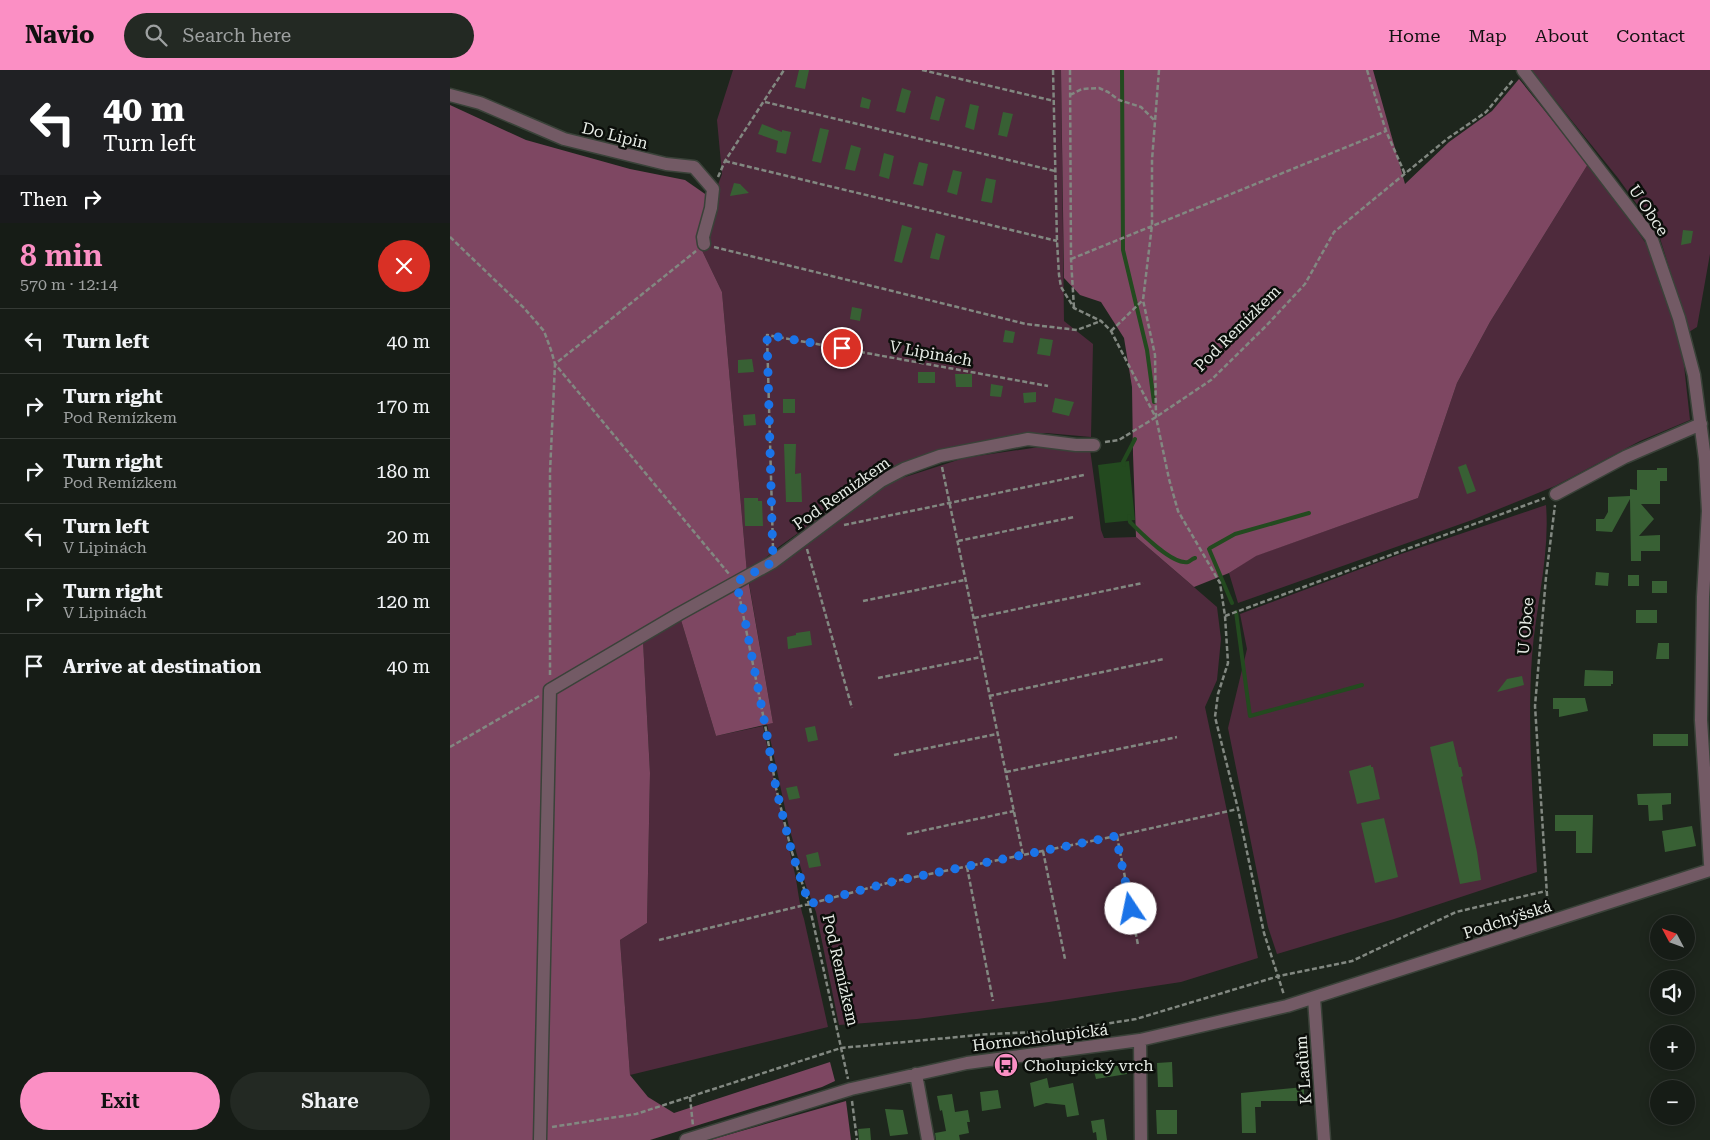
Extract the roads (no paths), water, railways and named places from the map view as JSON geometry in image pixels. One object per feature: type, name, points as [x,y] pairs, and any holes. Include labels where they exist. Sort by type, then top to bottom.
[{"type":"street","name":"U Obce","points":[[1519,74],[1650,237],[1679,318],[1694,375],[1705,459],[1708,511],[1703,597],[1700,720],[1710,864]]},
{"type":"street","name":"Do Lipin","points":[[450,95],[480,103],[564,139],[666,164],[694,166],[713,189],[711,208],[703,237],[704,244]]},
{"type":"street","points":[[1556,494],[1625,456],[1701,424]]},
{"type":"street","name":"Pod Remízkem","points":[[540,1134],[550,690],[773,562],[881,481],[904,469],[940,456],[1028,439],[1076,445],[1094,445]]},
{"type":"street","name":"Podchýšská","points":[[1314,998],[1710,870]]},
{"type":"street","name":"Hornocholupická","points":[[690,1139],[850,1089],[916,1074],[967,1063],[1140,1040],[1314,998]]},
{"type":"street","name":"K Ladům","points":[[1314,998],[1324,1140]]},
{"type":"street","points":[[1140,1040],[1141,1140]]},
{"type":"street","points":[[916,1074],[928,1140]]},
{"type":"waterway","points":[[1122,70],[1123,250],[1147,350],[1154,402]]},
{"type":"waterway","points":[[1124,465],[1123,462],[1135,439]]},
{"type":"waterway","points":[[1210,548],[1235,534],[1309,513]]},
{"type":"waterway","points":[[1129,516],[1130,522],[1165,553],[1181,562],[1188,562],[1195,558]]},
{"type":"waterway","points":[[1209,549],[1232,603]]},
{"type":"waterway","points":[[1236,612],[1250,716],[1362,685]]},
{"type":"place","name":"Cholupický vrch","points":[[1006,1065]]}]
